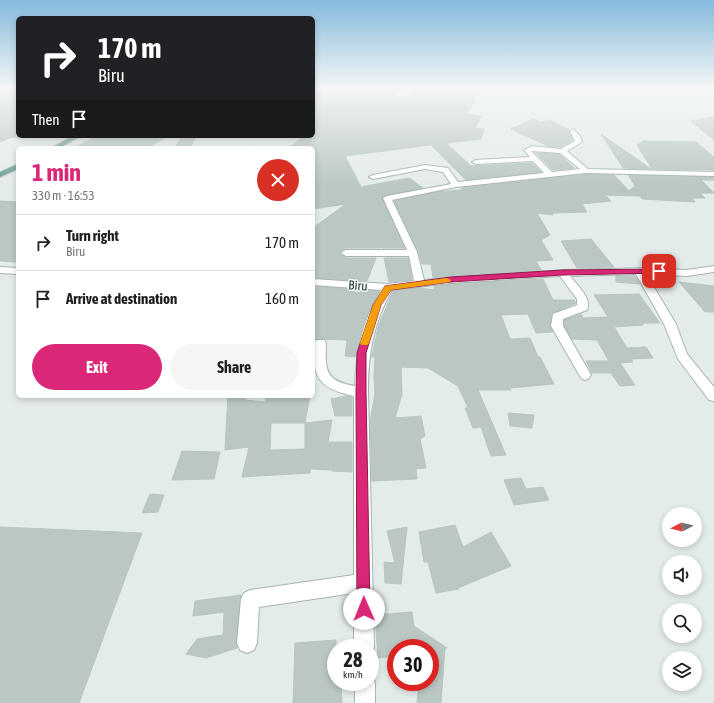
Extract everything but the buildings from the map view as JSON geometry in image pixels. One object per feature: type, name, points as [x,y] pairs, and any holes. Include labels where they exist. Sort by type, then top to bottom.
[{"type":"main road","points":[[58,146],[74,138]]},
{"type":"main road","points":[[0,175],[16,167]]},
{"type":"street","points":[[550,175],[528,151],[528,149],[562,151],[580,142],[573,131]]},
{"type":"street","points":[[562,151],[586,171]]},
{"type":"street","points":[[476,162],[536,159]]},
{"type":"street","points":[[373,177],[433,167],[445,170],[456,185]]},
{"type":"street","points":[[419,284],[420,276],[412,253],[387,198],[456,185],[586,171],[714,174]]},
{"type":"street","points":[[346,252],[412,253]]},
{"type":"street","name":"Biru","points":[[315,282],[388,287],[451,280],[563,273],[688,272],[714,269]]},
{"type":"street","points":[[0,270],[16,271]]},
{"type":"street","points":[[640,272],[670,324],[682,356],[714,396]]},
{"type":"street","points":[[563,273],[582,299],[583,307],[557,317],[557,326],[584,375]]},
{"type":"street","points":[[364,639],[361,392],[362,353],[367,331],[377,305],[388,287]]},
{"type":"street","points":[[320,343],[319,359],[323,378],[332,386],[361,392]]},
{"type":"street","points":[[247,643],[250,599],[343,587],[363,582]]},
{"type":"street","points":[[365,691],[365,703]]},
{"type":"slow traffic","points":[[364,343],[377,305],[388,287],[447,280]]},
{"type":"route","points":[[364,609],[361,392],[362,353],[367,331],[377,305],[388,287],[451,280],[539,276],[563,273],[659,271]]}]
